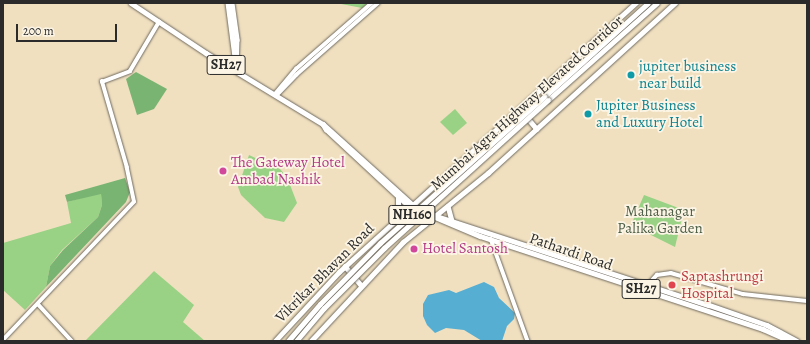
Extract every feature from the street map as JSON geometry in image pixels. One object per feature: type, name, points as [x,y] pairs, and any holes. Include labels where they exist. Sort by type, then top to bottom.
[{"type":"highway","name":"Mumbai Agra Highway Elevated Corridor","points":[[288,341],[320,304],[380,243],[648,3]]},
{"type":"highway","name":"Mumbai Agra Highway Elevated Corridor","points":[[296,341],[324,308],[384,248],[656,3]]},
{"type":"main road","name":"SH27","points":[[131,3],[323,124],[398,196],[411,205],[435,217],[491,236]]},
{"type":"main road","points":[[228,3],[233,52],[236,59]]},
{"type":"main road","points":[[232,3],[236,70]]},
{"type":"main road","name":"Vikrikar Bhavan Road","points":[[275,341],[345,266],[636,3]]},
{"type":"main road","points":[[311,341],[361,285],[403,242],[435,217],[537,130],[675,3]]},
{"type":"main road","points":[[520,109],[537,130]]},
{"type":"main road","points":[[323,124],[411,205]]},
{"type":"main road","points":[[398,196],[398,217]]},
{"type":"main road","points":[[448,206],[452,221]]},
{"type":"main road","points":[[435,217],[452,221],[491,236],[647,288],[767,325],[797,341]]},
{"type":"main road","points":[[345,266],[361,285]]},
{"type":"main road","name":"SH27","points":[[647,288],[763,329],[790,341]]},
{"type":"street","points":[[276,95],[296,69],[372,3]]},
{"type":"street","points":[[276,95],[294,76],[378,3]]},
{"type":"street","points":[[3,340],[134,202],[127,168],[102,82],[130,71],[159,22]]},
{"type":"street","points":[[491,236],[528,341]]},
{"type":"street","points":[[647,288],[657,275],[671,273],[742,294],[807,301]]},
{"type":"street","points":[[38,304],[72,341]]},
{"type":"green space","points":[[336,3],[369,3],[362,8]]},
{"type":"green space","points":[[136,72],[167,89],[154,109],[137,115],[126,79]]},
{"type":"green space","points":[[455,109],[467,123],[453,135],[440,122]]},
{"type":"green space","points":[[249,155],[280,169],[287,177],[297,203],[284,222],[265,218],[241,195],[238,187]]},
{"type":"green space","points":[[125,178],[130,192],[126,202],[46,287],[50,266],[63,250],[98,217],[102,205],[101,194],[67,202],[65,195]]},
{"type":"green space","points":[[101,194],[102,205],[98,217],[62,250],[50,266],[46,287],[25,310],[3,290],[3,243],[71,223],[67,202]]},
{"type":"green space","name":"Mahanagar Palika Garden","points":[[644,195],[684,210],[675,247],[631,225]]},
{"type":"green space","points":[[154,271],[194,305],[183,322],[205,341],[85,341]]},
{"type":"water","points":[[484,282],[494,287],[499,298],[515,313],[514,319],[507,326],[502,341],[482,341],[464,330],[446,328],[435,333],[427,325],[423,316],[423,304],[428,295],[449,290],[456,293]]},
{"type":"place","name":"jupiter business near build","points":[[631,75]]},
{"type":"place","name":"Jupiter Business and Luxury Hotel","points":[[588,114]]},
{"type":"place","name":"The Gateway Hotel Ambad Nashik","points":[[223,171]]},
{"type":"place","name":"Hotel Santosh","points":[[414,249]]},
{"type":"place","name":"Saptashrungi Hospital","points":[[672,285]]}]
